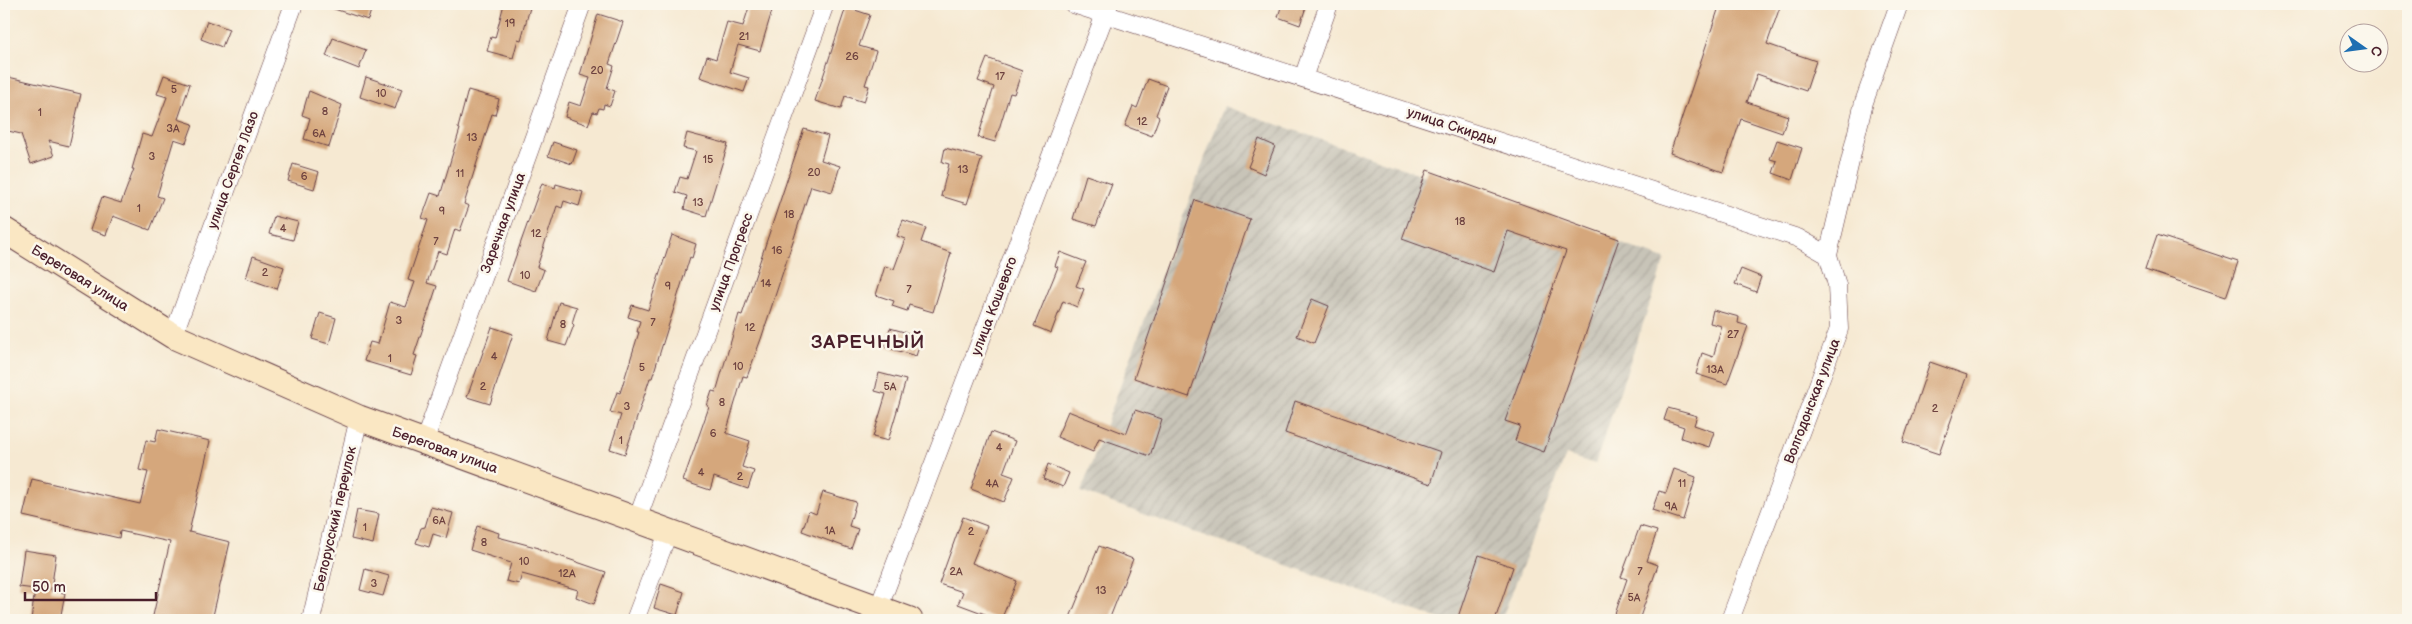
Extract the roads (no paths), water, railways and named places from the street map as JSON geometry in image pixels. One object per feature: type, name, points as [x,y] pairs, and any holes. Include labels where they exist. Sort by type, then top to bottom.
[{"type":"main road","name":"Береговая улица","points":[[4,230],[173,336],[359,418],[637,520],[876,614],[910,620]]},
{"type":"street","name":"улица Сергея Лазо","points":[[173,336],[294,4]]},
{"type":"street","name":"Заречная улица","points":[[424,442],[582,4]]},
{"type":"street","name":"улица Прогресс","points":[[637,520],[826,4]]},
{"type":"street","name":"улица Скирды","points":[[1073,4],[1108,9],[1303,78],[1798,238],[1828,255]]},
{"type":"street","points":[[1303,78],[1329,4]]},
{"type":"street","name":"Волгодонская улица","points":[[1730,620],[1839,329],[1837,286],[1828,255],[1864,102],[1900,4]]},
{"type":"street","name":"улица Кошевого","points":[[876,614],[1108,9]]},
{"type":"street","name":"Белорусский переулок","points":[[311,620],[359,418]]},
{"type":"street","points":[[635,620],[668,533]]},
{"type":"district","name":"ЗАРЕЧНЫЙ","points":[[868,342]]}]
